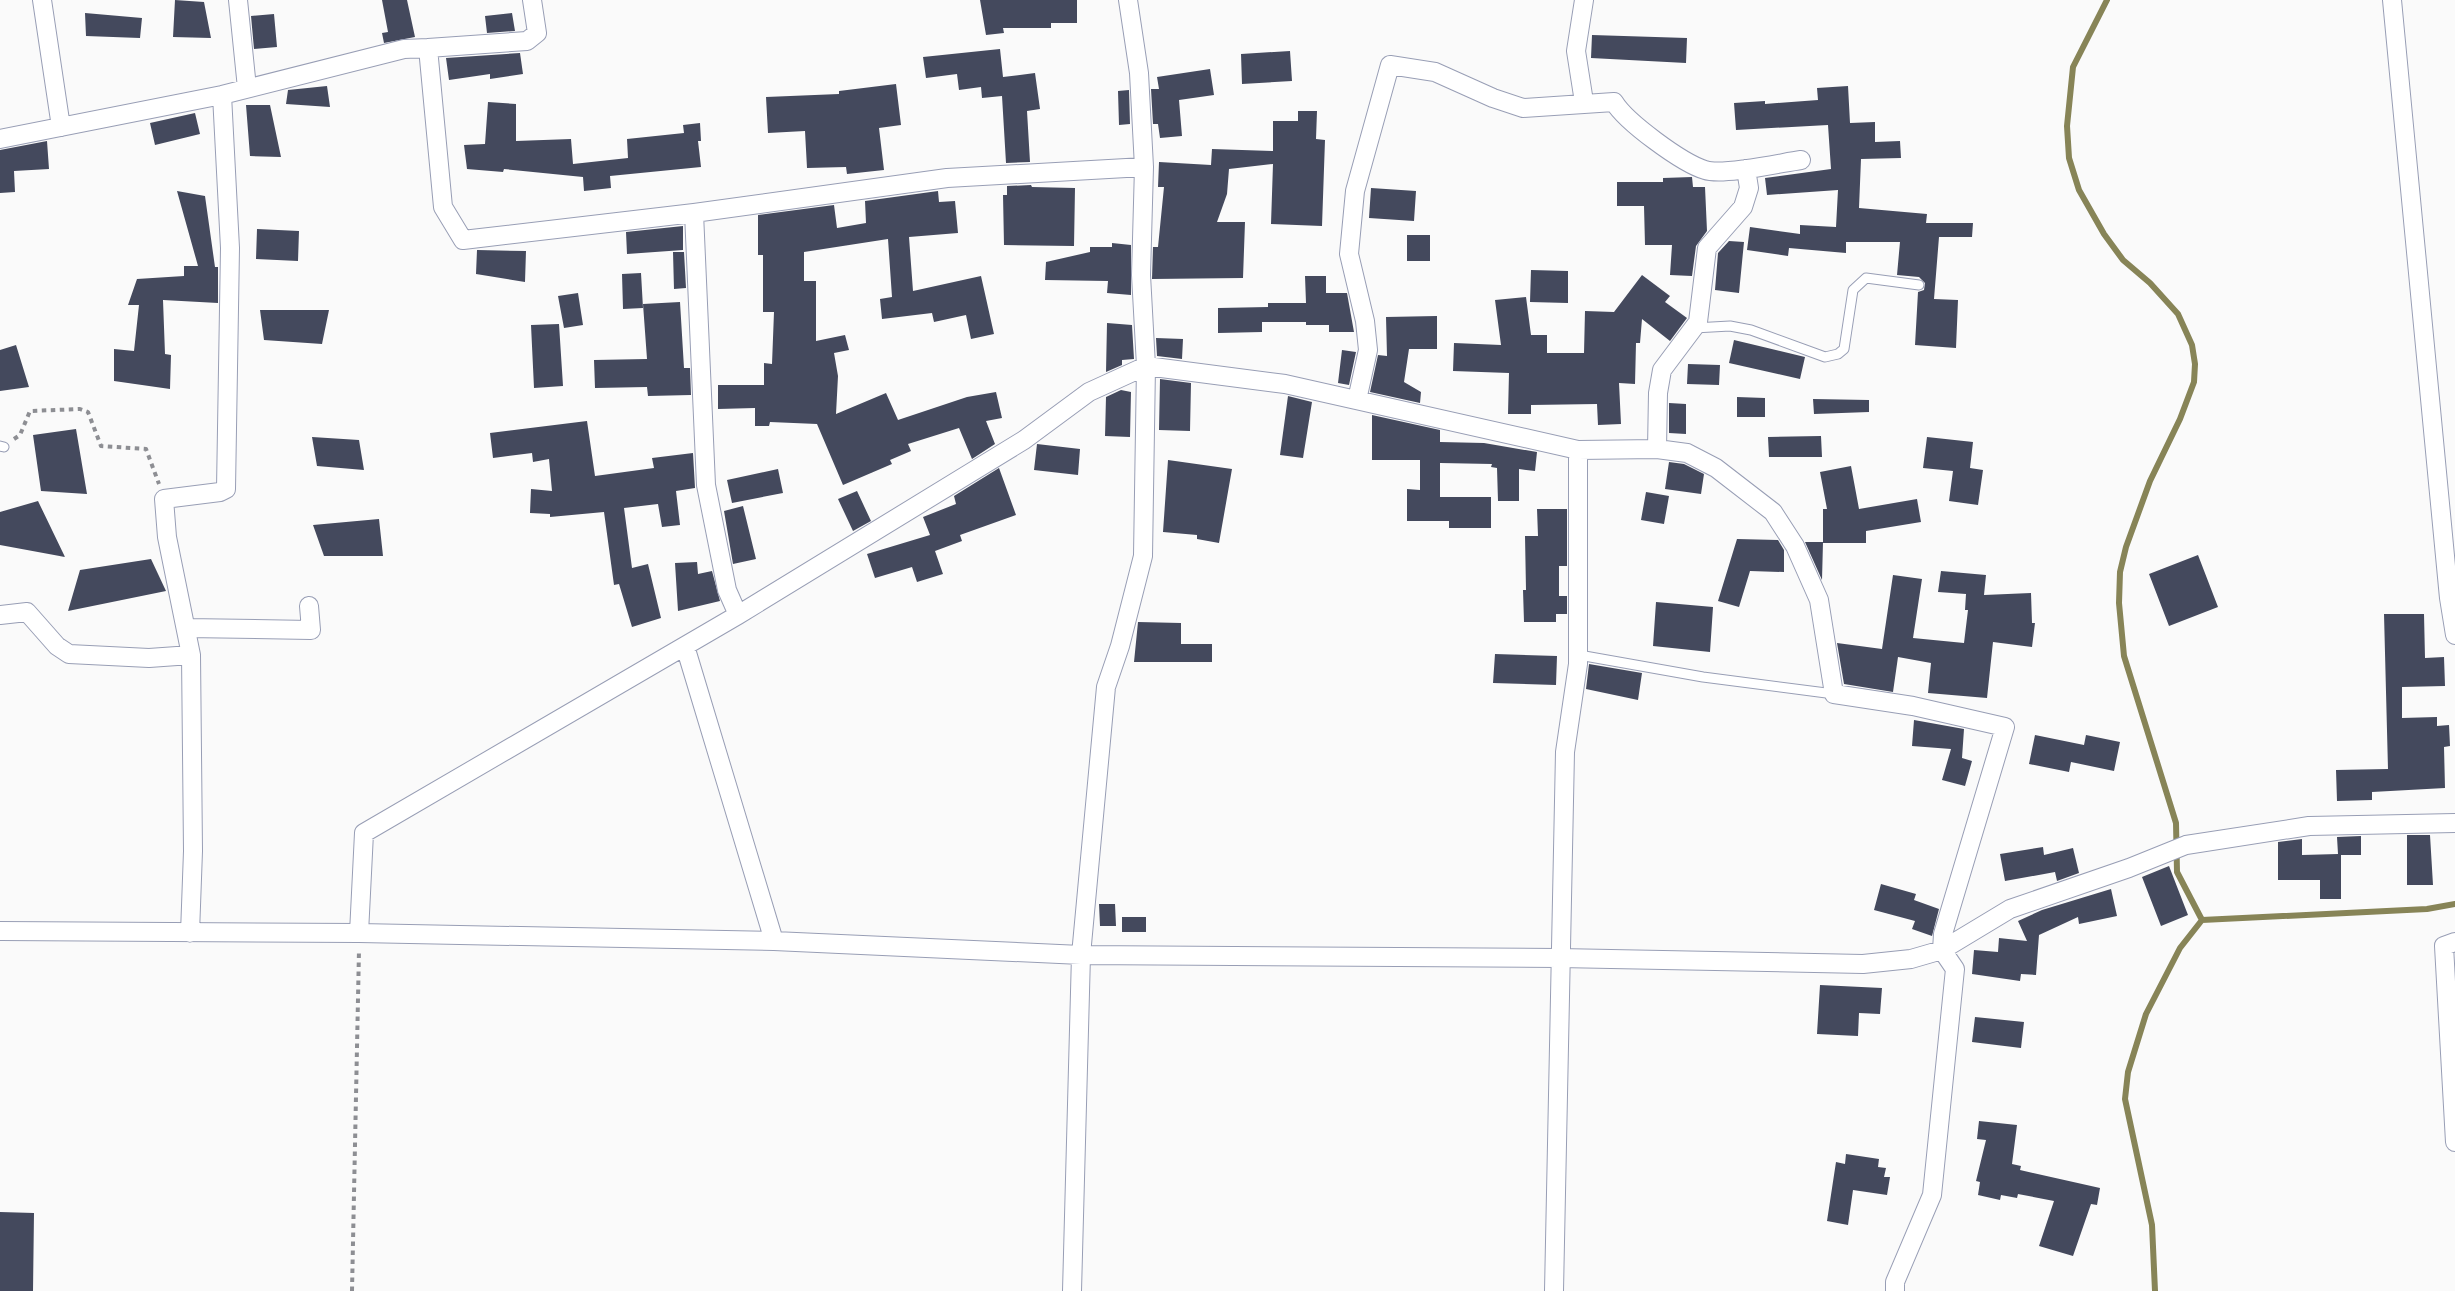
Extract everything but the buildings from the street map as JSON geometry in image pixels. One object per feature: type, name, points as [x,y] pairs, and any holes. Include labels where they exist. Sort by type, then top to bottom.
[{"type":"street","points":[[42,0],[61,127]]},
{"type":"street","points":[[238,0],[247,88]]},
{"type":"street","points":[[0,139],[222,95],[404,49],[526,41],[537,33],[532,0]]},
{"type":"street","points":[[1072,1291],[1081,955],[1106,687],[1120,646],[1143,556],[1146,366],[1141,275],[1144,166],[1139,74],[1128,0]]},
{"type":"street","points":[[1584,0],[1576,51],[1584,102]]},
{"type":"street","points":[[2392,0],[2448,587],[2455,635]]},
{"type":"street","points":[[428,48],[443,207],[463,240],[694,213],[947,177],[1144,166]]},
{"type":"street","points":[[1357,400],[1368,350],[1365,321],[1349,254],[1354,201],[1390,65],[1435,72],[1493,98],[1523,108],[1584,102],[1614,102],[1622,115],[1669,150],[1706,171],[1746,169],[1801,160]]},
{"type":"street","points":[[190,933],[193,851],[191,655],[167,537],[164,499],[220,492],[226,489],[230,248],[222,95]]},
{"type":"street","points":[[1657,449],[1658,393],[1662,370],[1698,322],[1707,248],[1743,207],[1749,188],[1746,169]]},
{"type":"street","points":[[694,213],[706,485],[727,590],[738,615]]},
{"type":"street","points":[[359,933],[364,833],[738,615],[1024,440],[1089,392],[1146,366],[1285,384],[1578,450],[1657,449],[1687,453],[1716,468],[1773,512],[1806,566],[1819,600],[1834,694],[1913,706],[2005,727],[1943,934],[1942,950],[1955,969],[1932,1195],[1895,1282],[1895,1291]]},
{"type":"street","points":[[1554,1291],[1565,752],[1579,655],[1578,450]]},
{"type":"street","points":[[186,628],[311,630],[309,606]]},
{"type":"street","points":[[0,615],[27,612],[57,646],[69,654],[149,658],[191,655]]},
{"type":"street","points":[[685,646],[774,940]]},
{"type":"street","points":[[0,931],[359,933],[774,940],[1081,955],[1559,958],[1863,964],[1911,960],[1942,950],[2010,909],[2129,868],[2186,845],[2309,826],[2455,823]]},
{"type":"street","points":[[2455,942],[2444,946],[2455,1142]]},
{"type":"lane","points":[[1694,328],[1730,326],[1751,330],[1826,357],[1838,354],[1844,349],[1853,290],[1866,278],[1919,285]]},
{"type":"lane","points":[[1579,655],[1703,677],[1834,694]]},
{"type":"path","points":[[2,447],[20,435],[30,411],[80,409],[88,411],[101,446],[147,449],[164,499]]},
{"type":"path","points":[[352,1291],[359,933]]},
{"type":"waterway","points":[[2107,0],[2073,67],[2067,126],[2069,158],[2079,190],[2104,234],[2123,260],[2150,283],[2178,314],[2192,345],[2195,364],[2194,382],[2180,419],[2150,481],[2126,547],[2120,572],[2119,603],[2124,656],[2176,823],[2177,872],[2202,920]]},
{"type":"waterway","points":[[2155,1291],[2152,1225],[2125,1099],[2128,1072],[2146,1014],[2180,948],[2202,920],[2427,909],[2455,904]]}]
